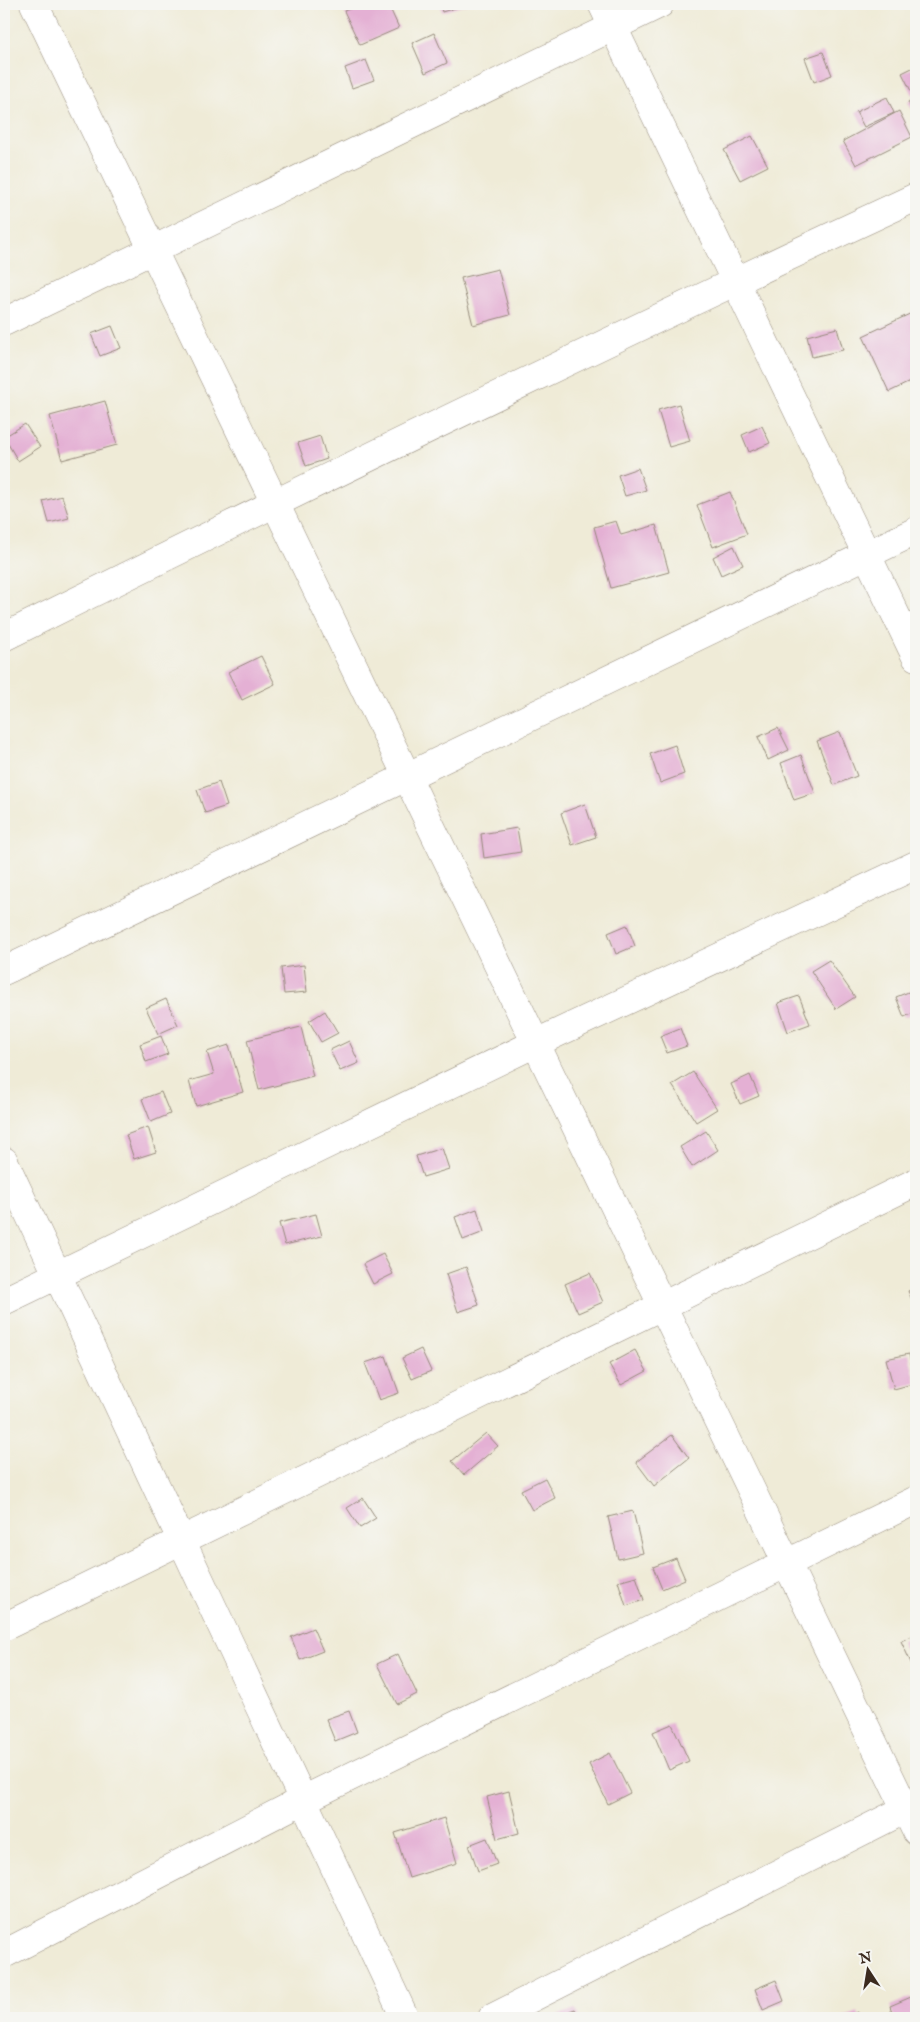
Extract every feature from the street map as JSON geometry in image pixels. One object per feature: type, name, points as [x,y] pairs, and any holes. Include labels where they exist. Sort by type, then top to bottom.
[{"type":"street","points":[[34,4],[788,1565],[913,1815],[492,2018]]},
{"type":"street","points":[[4,322],[153,250],[607,15],[660,4]]},
{"type":"street","points":[[607,15],[916,657]]},
{"type":"street","points":[[4,636],[275,502],[735,281],[916,197]]},
{"type":"street","points":[[4,971],[916,531]]},
{"type":"street","points":[[4,1300],[536,1044],[916,865]]},
{"type":"street","points":[[4,1161],[405,2018]]},
{"type":"street","points":[[4,1627],[916,1182]]},
{"type":"street","points":[[4,1954],[303,1800],[788,1565],[916,1500]]},
{"type":"building","points":[[362,4],[388,4],[399,28],[360,45],[344,11]]},
{"type":"building","points":[[440,4],[468,4],[442,12]]},
{"type":"building","points":[[434,33],[447,63],[425,73],[412,43]]},
{"type":"building","points":[[823,52],[832,75],[814,82],[805,58]]},
{"type":"building","points":[[366,60],[374,80],[352,88],[345,68]]},
{"type":"building","points":[[916,66],[916,93],[913,95],[902,73]]},
{"type":"building","points":[[887,97],[894,113],[864,127],[856,112]]},
{"type":"building","points":[[916,98],[916,116],[908,102]]},
{"type":"building","points":[[899,111],[912,137],[856,165],[843,141]]},
{"type":"building","points":[[752,136],[768,166],[740,180],[724,150]]},
{"type":"building","points":[[498,269],[510,315],[473,325],[461,278]]},
{"type":"building","points":[[916,311],[916,379],[889,392],[863,336]]},
{"type":"building","points":[[112,326],[121,348],[100,356],[91,334]]},
{"type":"building","points":[[837,328],[843,350],[812,357],[807,336]]},
{"type":"building","points":[[105,401],[117,445],[62,460],[50,416]]},
{"type":"building","points":[[679,404],[690,441],[669,447],[658,410]]},
{"type":"building","points":[[25,424],[40,447],[18,461],[4,437]]},
{"type":"building","points":[[762,426],[770,443],[749,452],[742,435]]},
{"type":"building","points":[[320,436],[327,459],[306,466],[298,443]]},
{"type":"building","points":[[638,468],[646,490],[625,496],[618,475]]},
{"type":"building","points":[[730,492],[747,534],[713,547],[697,505]]},
{"type":"building","points":[[62,496],[69,518],[49,523],[43,501]]},
{"type":"building","points":[[616,521],[621,535],[656,525],[669,572],[611,588],[594,527]]},
{"type":"building","points":[[734,546],[743,565],[721,575],[713,557]]},
{"type":"building","points":[[261,656],[275,684],[242,700],[228,672]]},
{"type":"building","points":[[778,728],[789,750],[768,760],[758,737]]},
{"type":"building","points":[[840,732],[857,776],[834,785],[817,741]]},
{"type":"building","points":[[675,745],[684,774],[660,783],[650,754]]},
{"type":"building","points":[[801,755],[815,793],[794,800],[781,763]]},
{"type":"building","points":[[219,782],[227,806],[205,813],[197,790]]},
{"type":"building","points":[[585,804],[596,837],[572,845],[561,813]]},
{"type":"building","points":[[517,828],[521,852],[484,858],[481,834]]},
{"type":"building","points":[[627,925],[635,946],[616,954],[608,933]]},
{"type":"building","points":[[829,960],[855,997],[836,1009],[811,971]]},
{"type":"building","points":[[304,965],[307,992],[284,994],[281,968]]},
{"type":"building","points":[[916,989],[916,1012],[904,1017],[896,997]]},
{"type":"building","points":[[799,996],[810,1024],[788,1032],[778,1003]]},
{"type":"building","points":[[166,999],[178,1025],[158,1034],[146,1008]]},
{"type":"building","points":[[325,1011],[338,1033],[321,1042],[309,1021]]},
{"type":"building","points":[[301,1027],[313,1076],[259,1090],[247,1040]]},
{"type":"building","points":[[680,1028],[687,1046],[667,1053],[660,1036]]},
{"type":"building","points":[[161,1036],[168,1054],[146,1062],[140,1044]]},
{"type":"building","points":[[349,1041],[359,1063],[340,1071],[330,1050]]},
{"type":"building","points":[[229,1045],[243,1092],[196,1106],[189,1081],[214,1074],[207,1052]]},
{"type":"building","points":[[693,1072],[717,1109],[696,1122],[672,1085]]},
{"type":"building","points":[[750,1075],[759,1096],[740,1104],[731,1084]]},
{"type":"building","points":[[161,1092],[170,1114],[151,1122],[142,1099]]},
{"type":"building","points":[[148,1127],[156,1152],[134,1159],[126,1135]]},
{"type":"building","points":[[706,1131],[718,1150],[692,1167],[680,1147]]},
{"type":"building","points":[[442,1148],[449,1169],[423,1177],[416,1156]]},
{"type":"building","points":[[477,1209],[484,1232],[463,1240],[455,1217]]},
{"type":"building","points":[[316,1214],[322,1236],[285,1245],[279,1223]]},
{"type":"building","points":[[383,1254],[393,1274],[373,1284],[363,1264]]},
{"type":"building","points":[[466,1267],[479,1305],[458,1312],[446,1274]]},
{"type":"building","points":[[590,1273],[603,1302],[578,1313],[565,1284]]},
{"type":"building","points":[[916,1288],[916,1309],[908,1291]]},
{"type":"building","points":[[421,1349],[431,1371],[412,1379],[402,1358]]},
{"type":"building","points":[[635,1350],[647,1371],[621,1385],[609,1364]]},
{"type":"building","points":[[909,1354],[916,1383],[894,1389],[886,1359]]},
{"type":"building","points":[[386,1356],[399,1393],[379,1400],[365,1363]]},
{"type":"building","points":[[486,1433],[498,1446],[464,1475],[452,1461]]},
{"type":"building","points":[[672,1435],[689,1458],[654,1486],[636,1462]]},
{"type":"building","points":[[545,1478],[555,1498],[532,1510],[521,1490]]},
{"type":"building","points":[[363,1498],[376,1518],[360,1528],[347,1508]]},
{"type":"building","points":[[633,1511],[643,1553],[618,1559],[608,1517]]},
{"type":"building","points":[[676,1558],[685,1579],[662,1589],[653,1567]]},
{"type":"building","points":[[636,1576],[644,1600],[626,1606],[618,1581]]},
{"type":"building","points":[[313,1628],[323,1651],[300,1660],[291,1637]]},
{"type":"building","points":[[916,1634],[916,1663],[912,1665],[901,1641]]},
{"type":"building","points":[[398,1654],[417,1694],[397,1704],[377,1664]]},
{"type":"building","points":[[349,1711],[357,1732],[335,1741],[326,1719]]},
{"type":"building","points":[[672,1724],[689,1761],[669,1770],[653,1732]]},
{"type":"building","points":[[610,1753],[630,1793],[608,1804],[589,1764]]},
{"type":"building","points":[[509,1791],[519,1833],[497,1839],[487,1797]]},
{"type":"building","points":[[444,1818],[457,1863],[409,1878],[395,1833]]},
{"type":"building","points":[[487,1838],[497,1864],[478,1871],[469,1845]]},
{"type":"building","points":[[776,1980],[784,2001],[763,2010],[755,1989]]},
{"type":"building","points":[[911,1997],[916,2018],[894,2018],[890,2006]]},
{"type":"building","points":[[575,2009],[579,2018],[552,2018]]},
{"type":"building","points":[[858,2012],[860,2018],[841,2018]]}]
